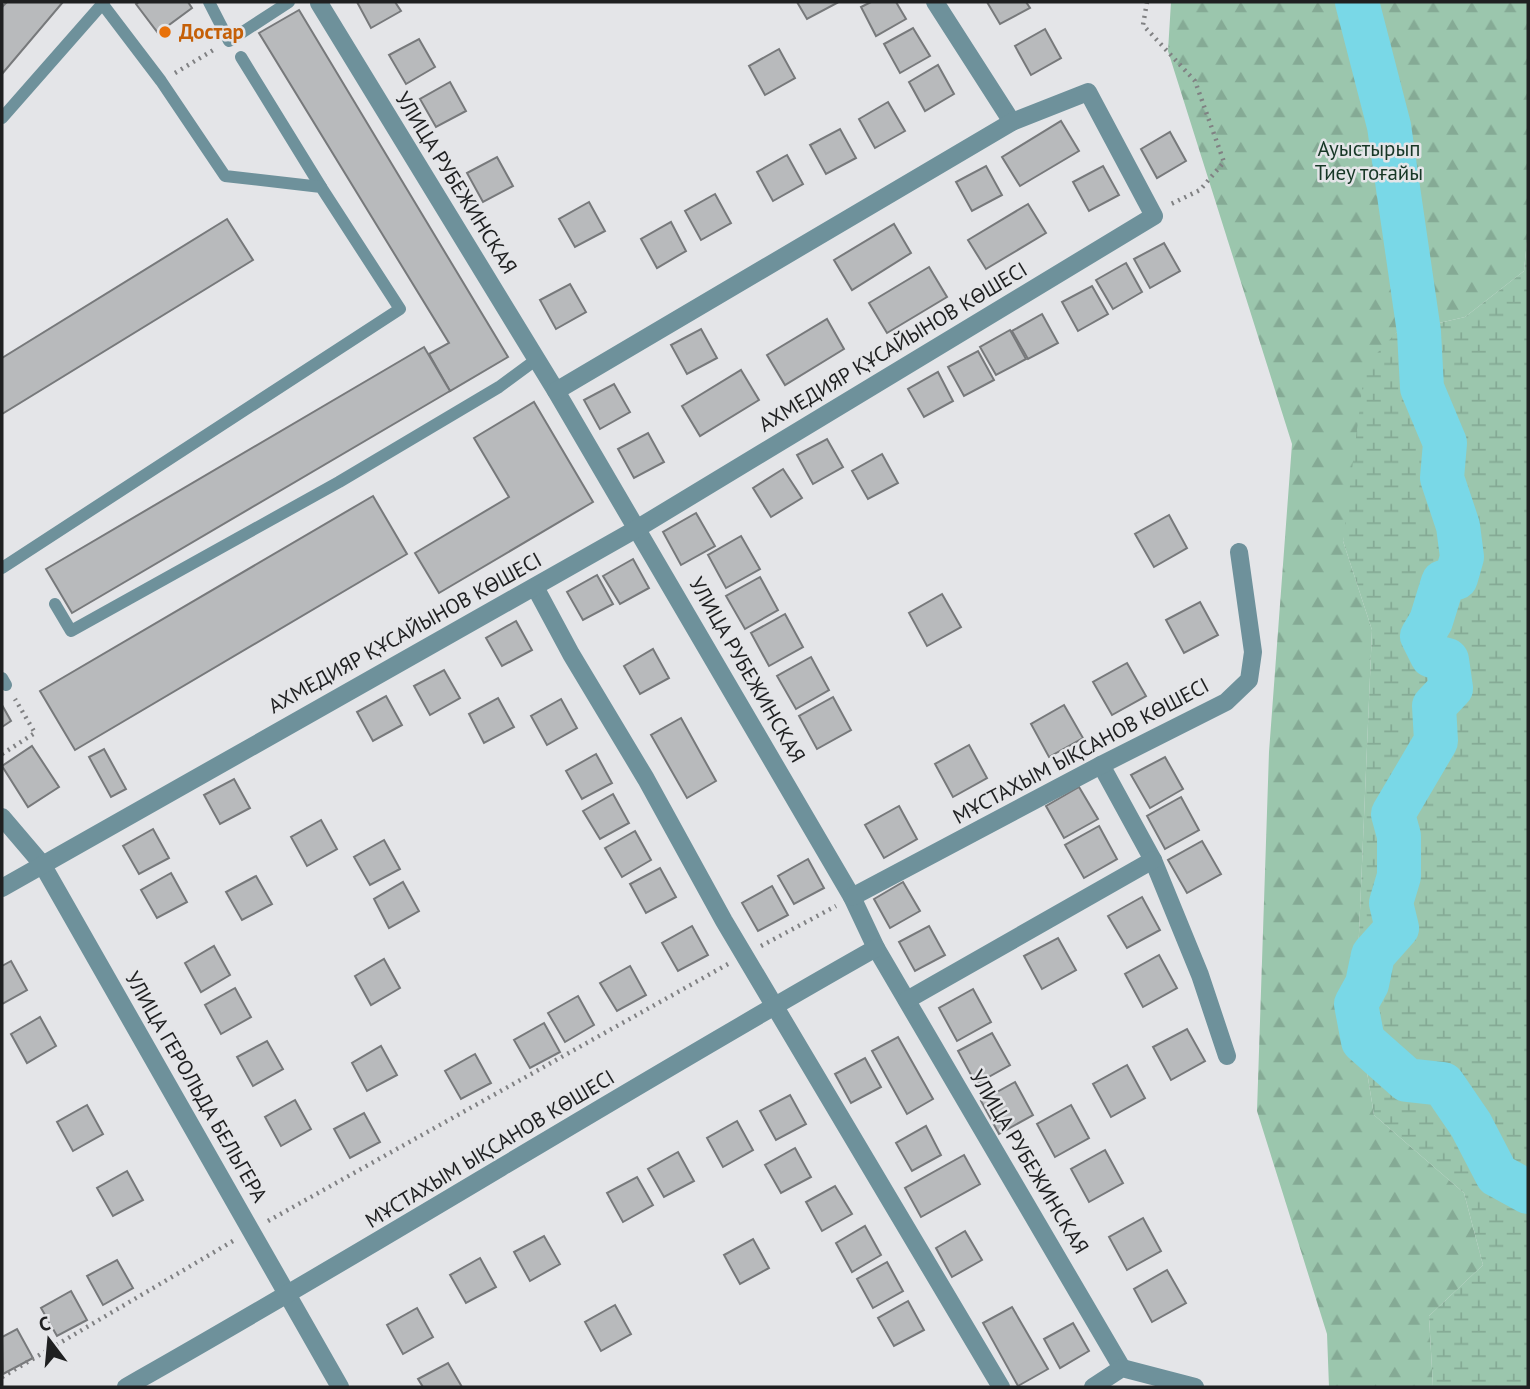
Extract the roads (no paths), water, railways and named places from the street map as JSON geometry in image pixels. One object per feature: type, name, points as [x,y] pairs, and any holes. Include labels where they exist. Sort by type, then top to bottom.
[{"type":"street","name":"УЛИЦА РУБЕЖИНСКАЯ","points":[[318,2],[638,528],[852,897],[876,948],[1122,1368]]},
{"type":"street","points":[[556,391],[1012,122],[935,2]]},
{"type":"street","name":"АХМЕДИЯР ҚҰСАЙЫНОВ КӨШЕСІ","points":[[2,888],[638,528],[1154,216],[1088,92],[1012,122]]},
{"type":"street","name":"МҰСТАХЫМ ЫҚСАНОВ КӨШЕСІ","points":[[852,897],[1226,702],[1249,680],[1254,652],[1239,552]]},
{"type":"street","points":[[535,586],[571,654],[646,779],[744,955],[1001,1387]]},
{"type":"street","points":[[1101,765],[1153,860],[1200,975],[1227,1056]]},
{"type":"street","name":"УЛИЦА ГЕРОЛЬДА БЕЛЬГЕРА","points":[[2,817],[42,864],[340,1387]]},
{"type":"street","points":[[907,1000],[1153,860]]},
{"type":"street","name":"МҰСТАХЫМ ЫҚСАНОВ КӨШЕСІ","points":[[126,1387],[288,1296],[775,1005],[876,948]]},
{"type":"street","points":[[1093,1387],[1122,1368],[1195,1387]]},
{"type":"lane","points":[[2,118],[102,2],[162,81],[225,176],[321,187]]},
{"type":"lane","points":[[209,2],[229,41],[289,2]]},
{"type":"lane","points":[[2,568],[400,309],[241,57]]},
{"type":"lane","points":[[55,604],[71,631],[339,482],[499,387],[537,359]]},
{"type":"waterway","points":[[1357,2],[1389,126],[1419,332],[1422,388],[1445,443],[1442,478],[1458,526],[1462,557],[1456,578],[1443,582],[1431,621],[1422,636],[1432,656],[1447,660],[1451,688],[1434,706],[1436,741],[1393,814],[1399,836],[1399,876],[1391,903],[1397,928],[1373,955],[1367,984],[1356,1004],[1363,1041],[1407,1080],[1443,1084],[1471,1125],[1497,1175],[1528,1192]]},
{"type":"place","name":"Достар","points":[[165,32]]},
{"type":"park label","name":"Ауыстырып Тиеу тоғайы","points":[[1369,161]]}]
